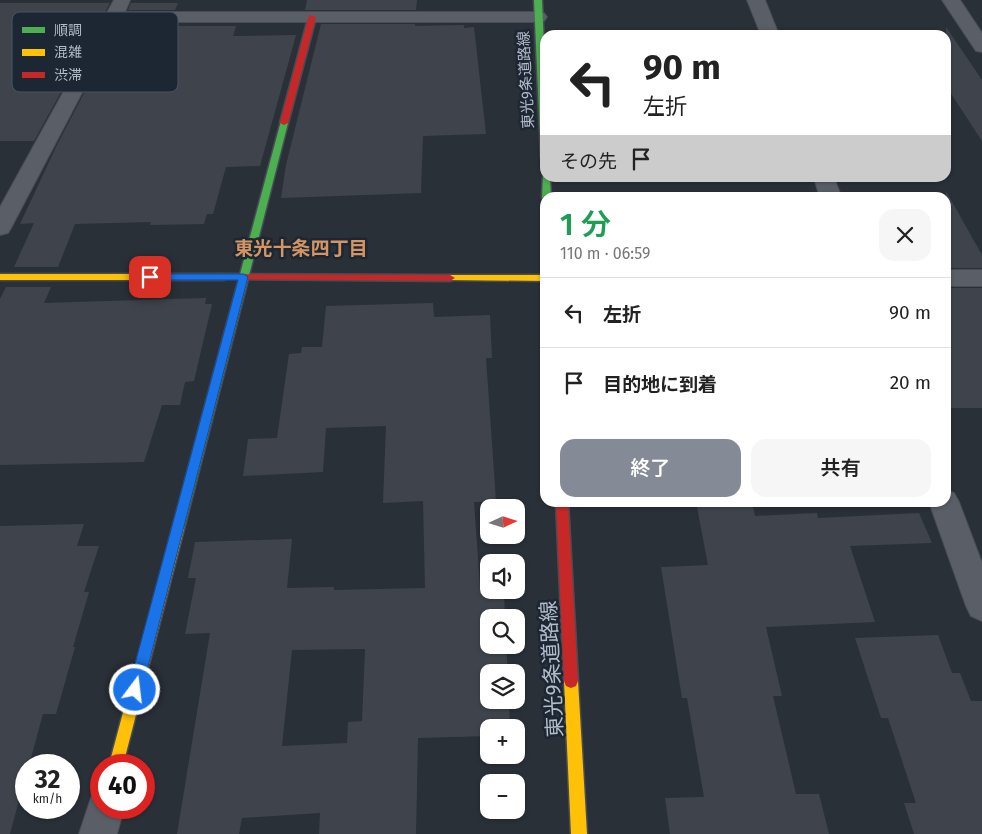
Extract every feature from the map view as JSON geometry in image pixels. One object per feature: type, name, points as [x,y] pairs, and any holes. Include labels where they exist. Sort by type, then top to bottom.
[{"type":"street","points":[[756,0],[768,30]]},
{"type":"street","points":[[951,0],[982,47]]},
{"type":"street","points":[[118,9],[312,17],[538,9]]},
{"type":"street","name":"東光9条道路線","points":[[538,9],[540,52]]},
{"type":"street","points":[[119,754],[312,17]]},
{"type":"street","points":[[0,228],[73,92]]},
{"type":"street","points":[[0,277],[540,278]]},
{"type":"street","points":[[951,278],[982,278]]},
{"type":"street","name":"東光9条道路線","points":[[562,507],[579,834]]},
{"type":"street","points":[[946,507],[982,606]]},
{"type":"street","points":[[98,834],[102,819]]},
{"type":"building","points":[[307,0],[417,0],[416,10],[305,10]]},
{"type":"building","points":[[0,3],[110,3],[105,12],[12,12],[12,92],[61,92],[34,141],[0,141]]},
{"type":"building","points":[[131,3],[178,3],[175,10],[128,10]]},
{"type":"building","points":[[321,24],[415,24],[415,26],[464,25],[464,28],[474,27],[486,134],[423,136],[421,193],[281,198],[286,165]]},
{"type":"building","points":[[178,26],[236,26],[233,36],[296,35],[260,166],[226,167],[213,214],[207,214],[204,224],[150,225],[151,222],[75,224],[58,267],[14,267],[34,223],[20,224],[56,147],[85,92],[178,92]]},
{"type":"building","points":[[951,34],[982,80],[982,141],[951,94]]},
{"type":"building","points":[[951,200],[982,255],[982,268],[951,268]]},
{"type":"building","points":[[6,287],[51,287],[44,303],[206,298],[205,304],[212,304],[194,381],[185,382],[180,405],[162,405],[144,462],[0,465],[0,299]]},
{"type":"building","points":[[951,288],[982,288],[982,408],[951,408]]},
{"type":"building","points":[[433,303],[434,317],[490,315],[492,358],[486,358],[496,499],[480,499],[480,502],[474,502],[480,599],[504,599],[505,609],[480,609],[480,654],[507,654],[507,664],[480,664],[480,709],[509,709],[510,719],[480,719],[480,736],[418,738],[416,834],[319,834],[320,813],[242,818],[239,834],[177,834],[210,633],[185,634],[196,578],[188,578],[195,542],[292,539],[287,588],[334,587],[334,590],[425,588],[423,501],[383,503],[386,426],[326,428],[323,472],[243,476],[248,439],[277,438],[289,354],[301,353],[302,347],[322,347],[326,306]],"holes":[[[365,649],[362,721],[348,722],[347,743],[282,746],[292,650]]]},
{"type":"building","points":[[697,507],[753,507],[755,516],[817,513],[818,518],[919,513],[932,543],[850,546],[875,622],[766,627],[782,696],[773,696],[796,794],[819,794],[829,834],[670,834],[665,798],[704,797],[687,698],[682,698],[661,567],[708,565]]},
{"type":"building","points":[[84,524],[77,546],[99,546],[84,592],[89,592],[56,714],[43,714],[32,754],[15,754],[15,815],[10,834],[0,834],[0,526]]},
{"type":"building","points":[[938,635],[952,673],[960,673],[971,701],[982,701],[982,834],[914,834],[904,803],[916,803],[888,718],[881,718],[855,638]]},
{"type":"traffic: fast","points":[[538,0],[540,45]]},
{"type":"traffic: fast","points":[[178,529],[284,123]]},
{"type":"traffic: fast","points":[[546,182],[547,192]]},
{"type":"traffic: slow","points":[[0,277],[224,277]]},
{"type":"traffic: slow","points":[[450,278],[540,278]]},
{"type":"traffic: slow","points":[[119,754],[178,529]]},
{"type":"traffic: slow","points":[[571,681],[579,834]]},
{"type":"traffic: jam","points":[[284,123],[312,17]]},
{"type":"traffic: jam","points":[[224,277],[450,278]]},
{"type":"traffic: jam","points":[[562,507],[571,681]]},
{"type":"district","name":"東光十条四丁目","points":[[301,248]]},
{"type":"route","points":[[135,690],[244,277],[150,277]]}]
